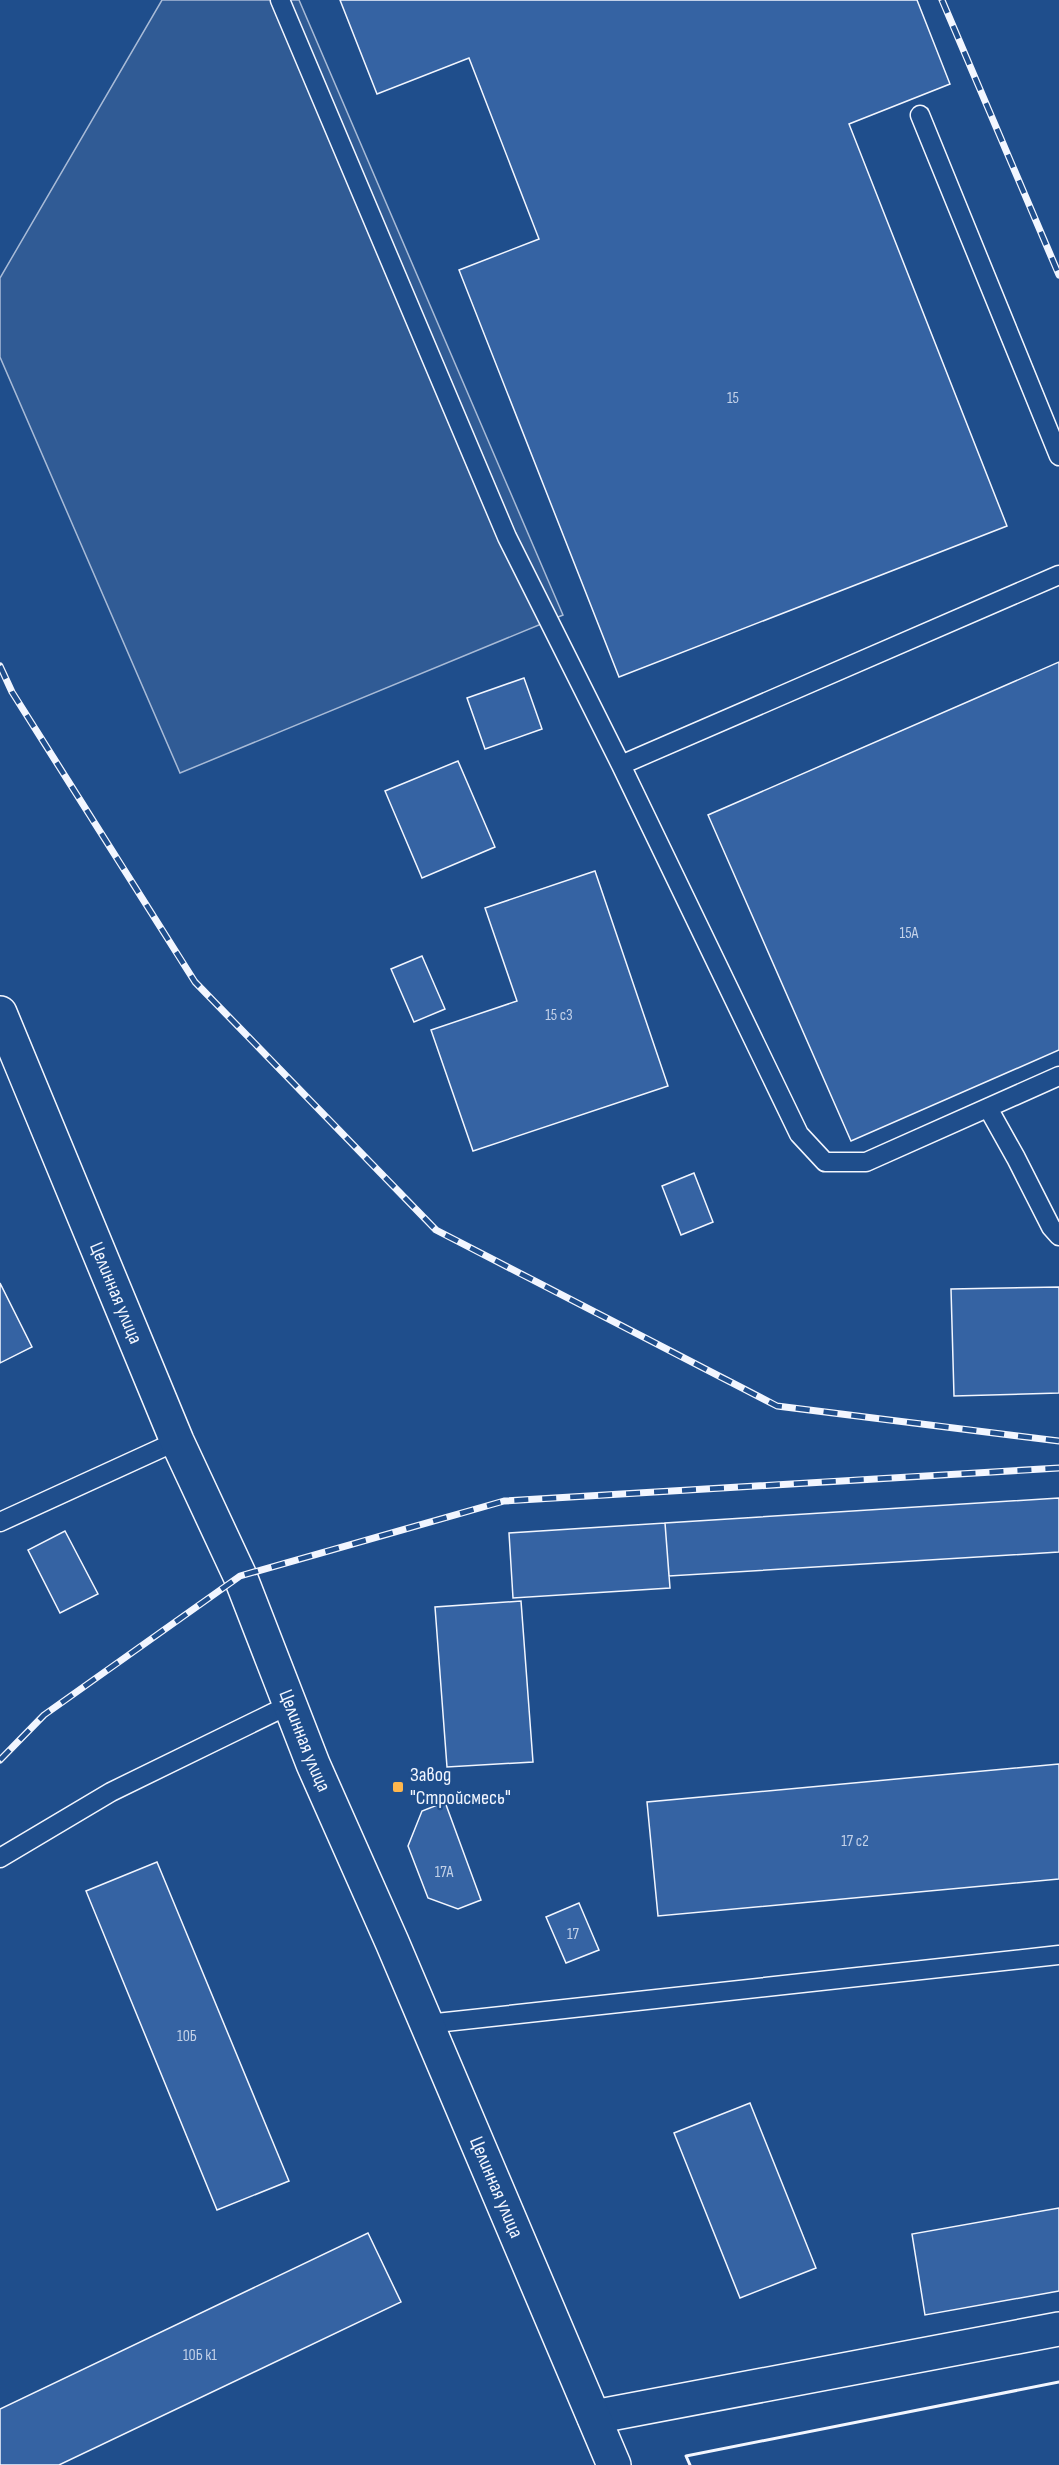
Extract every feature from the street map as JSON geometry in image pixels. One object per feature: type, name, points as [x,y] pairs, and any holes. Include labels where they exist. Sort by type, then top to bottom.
[{"type":"street","name":"Целинная улица","points":[[0,1013],[177,1441],[240,1576],[313,1764],[427,2024],[614,2465]]},
{"type":"street","points":[[594,2417],[1059,2329]]},
{"type":"lane","points":[[280,0],[507,537],[621,765],[799,1134],[825,1162],[866,1162],[1059,1077]]},
{"type":"lane","points":[[920,115],[1059,456]]},
{"type":"lane","points":[[621,765],[1059,575]]},
{"type":"lane","points":[[988,1108],[1051,1227],[1059,1236]]},
{"type":"lane","points":[[0,1522],[177,1441]]},
{"type":"lane","points":[[0,1858],[111,1792],[291,1704]]},
{"type":"lane","points":[[427,2024],[1059,1955]]},
{"type":"shaded area","points":[[162,0],[299,0],[563,615],[180,773],[0,357],[0,278]]},
{"type":"building","points":[[340,0],[917,0],[950,84],[849,124],[1007,526],[619,677],[459,270],[539,239],[469,58],[377,94]]},
{"type":"building","points":[[1059,662],[1059,1050],[851,1141],[708,815]]},
{"type":"building","points":[[524,678],[542,729],[485,749],[467,698]]},
{"type":"building","points":[[458,761],[495,847],[422,878],[385,791]]},
{"type":"building","points":[[595,871],[668,1086],[473,1151],[431,1030],[517,1001],[485,908]]},
{"type":"building","points":[[422,956],[445,1009],[414,1022],[391,969]]},
{"type":"building","points":[[694,1173],[713,1222],[681,1235],[662,1186]]},
{"type":"building","points":[[0,1283],[32,1347],[0,1363]]},
{"type":"building","points":[[1059,1287],[1059,1393],[954,1396],[951,1289]]},
{"type":"building","points":[[1059,1498],[1059,1552],[669,1576],[665,1523]]},
{"type":"building","points":[[665,1523],[670,1588],[513,1598],[509,1533]]},
{"type":"building","points":[[65,1531],[98,1594],[60,1613],[28,1550]]},
{"type":"building","points":[[521,1601],[533,1762],[447,1767],[435,1607]]},
{"type":"building","points":[[1059,1764],[1059,1879],[658,1916],[647,1802]]},
{"type":"building","points":[[445,1802],[481,1900],[458,1909],[428,1898],[408,1846],[422,1811]]},
{"type":"building","points":[[157,1862],[289,2181],[217,2210],[86,1891]]},
{"type":"building","points":[[579,1903],[599,1950],[566,1963],[546,1917]]},
{"type":"building","points":[[750,2103],[816,2268],[740,2298],[674,2133]]},
{"type":"building","points":[[1059,2208],[1059,2291],[925,2315],[912,2234]]},
{"type":"building","points":[[368,2233],[401,2302],[59,2465],[0,2465],[0,2409]]},
{"type":"railway","points":[[942,0],[1059,275]]},
{"type":"railway","points":[[0,666],[12,692],[195,982],[436,1230],[777,1406],[1059,1441]]},
{"type":"railway","points":[[0,1760],[44,1715],[240,1576],[504,1501],[1059,1468]]},
{"type":"wall","points":[[690,2465],[686,2456],[1059,2382]]},
{"type":"place","name":"Завод \"Стройсмесь\"","points":[[398,1787]]}]
